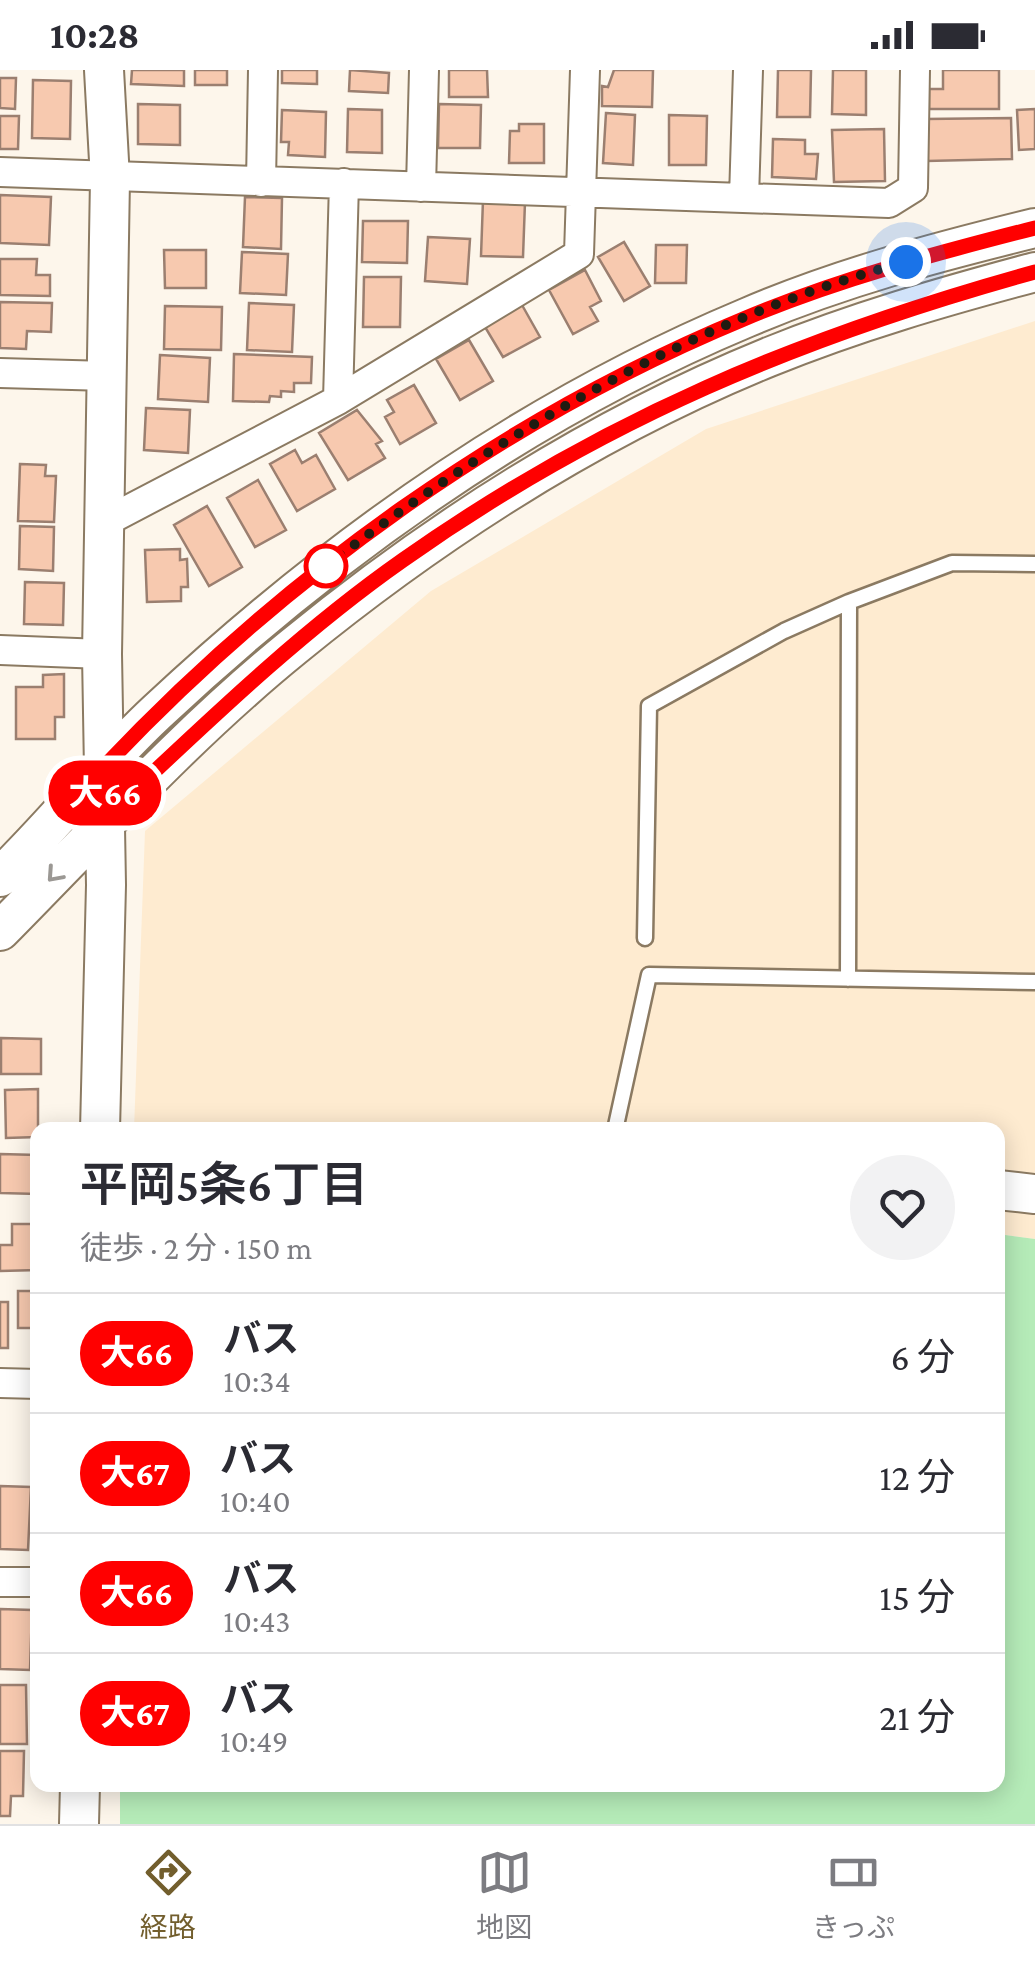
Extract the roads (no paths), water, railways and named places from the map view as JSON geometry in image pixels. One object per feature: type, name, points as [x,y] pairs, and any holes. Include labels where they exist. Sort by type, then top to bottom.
[{"type":"main road","points":[[100,1122],[105,818],[102,654],[110,179],[104,70]]},
{"type":"main road","points":[[0,877],[154,714],[280,602],[402,508],[558,411],[746,318],[875,270],[1035,228]]},
{"type":"main road","points":[[0,930],[105,818],[290,648],[404,560],[544,471],[642,416],[769,357],[926,302],[1035,272]]},
{"type":"main road","points":[[1005,1191],[1035,1194]]},
{"type":"main road","points":[[79,1824],[80,1792]]},
{"type":"street","points":[[261,182],[263,70]]},
{"type":"street","points":[[421,187],[424,70]]},
{"type":"street","points":[[107,521],[338,400],[579,254],[584,70]]},
{"type":"street","points":[[744,198],[748,70]]},
{"type":"street","points":[[0,172],[110,179],[889,204],[913,188],[915,70]]},
{"type":"street","points":[[338,400],[344,184]]},
{"type":"street","points":[[0,374],[108,376]]},
{"type":"street","points":[[0,650],[102,654]]},
{"type":"street","points":[[0,1383],[30,1384]]},
{"type":"street","points":[[0,1582],[30,1582]]},
{"type":"lane","points":[[646,938],[649,706],[784,632],[952,563],[1035,564]]},
{"type":"lane","points":[[848,978],[850,602]]},
{"type":"lane","points":[[617,1122],[649,975],[1035,982]]}]
